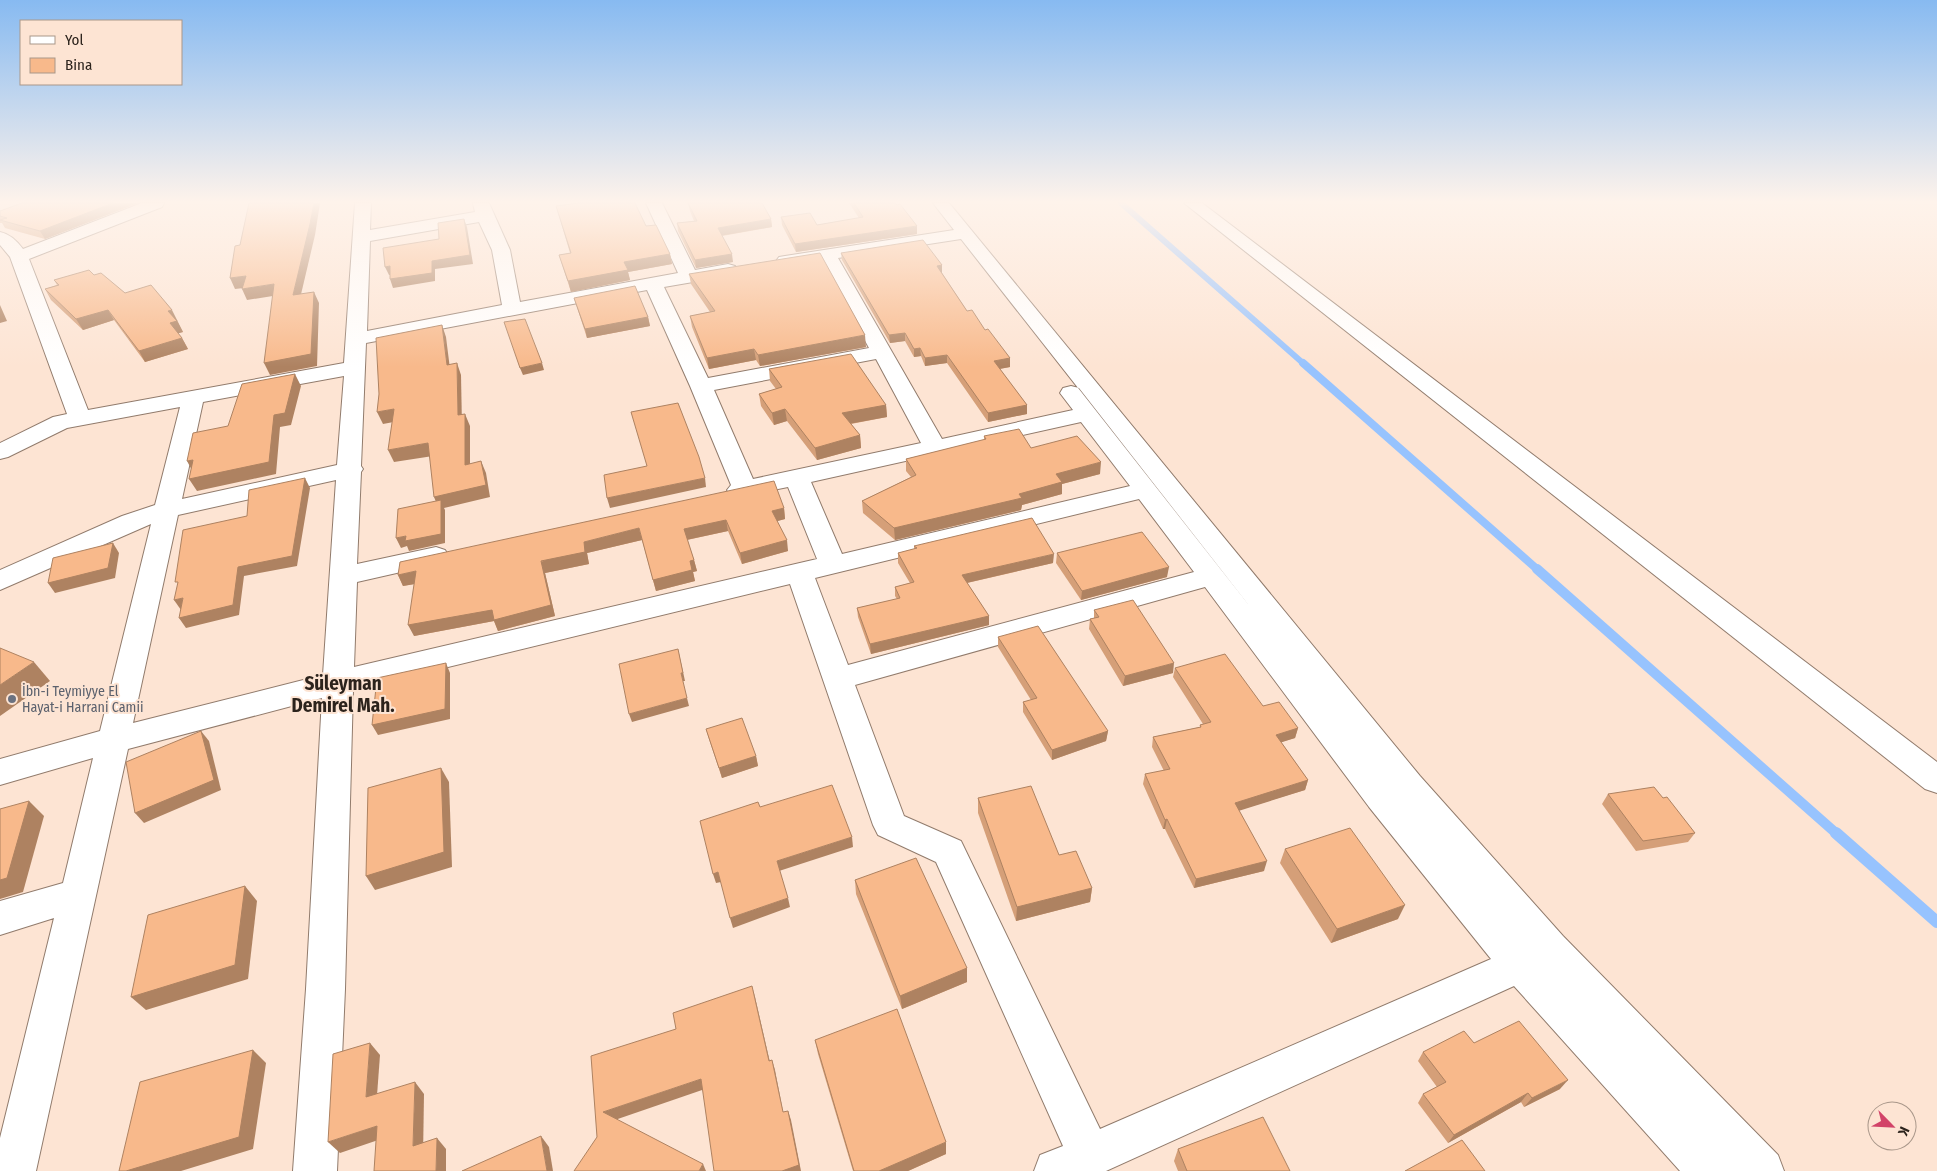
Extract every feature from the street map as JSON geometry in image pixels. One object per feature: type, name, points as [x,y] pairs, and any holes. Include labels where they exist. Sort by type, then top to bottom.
[{"type":"street","points":[[19,258],[80,418]]},
{"type":"street","points":[[315,1171],[325,1033],[338,682],[361,258]]},
{"type":"street","points":[[502,258],[512,309]]},
{"type":"street","points":[[680,258],[689,277]]},
{"type":"street","points":[[0,452],[61,422],[193,397],[512,309],[805,258]]},
{"type":"street","points":[[829,258],[935,447]]},
{"type":"street","points":[[974,258],[1087,414],[1381,796],[1535,956],[1762,1171]]},
{"type":"street","points":[[976,258],[1408,786],[1535,956],[1710,1171]]},
{"type":"street","points":[[1263,258],[1937,780]]},
{"type":"street","points":[[653,284],[701,386],[744,489]]},
{"type":"street","points":[[701,386],[882,352]]},
{"type":"street","points":[[14,1171],[193,397]]},
{"type":"street","points":[[715,496],[1087,414]]},
{"type":"street","points":[[0,581],[99,534],[167,510],[350,469]]},
{"type":"street","points":[[798,478],[838,679],[890,825],[949,852],[1073,1163],[1535,956]]},
{"type":"street","points":[[0,772],[114,740],[338,682],[1146,490]]},
{"type":"street","points":[[344,576],[462,551]]},
{"type":"street","points":[[838,679],[1212,576]]},
{"type":"street","points":[[0,918],[78,895]]},
{"type":"building","points":[[233,258],[302,258],[293,295],[314,292],[311,354],[264,363],[274,284],[242,289],[246,276],[230,278]]},
{"type":"building","points":[[384,258],[453,258],[432,261],[432,273],[390,279],[390,266],[385,267]]},
{"type":"building","points":[[560,258],[649,258],[624,262],[628,270],[568,281]]},
{"type":"building","points":[[694,258],[710,258],[695,260]]},
{"type":"building","points":[[791,258],[823,258],[865,335],[758,355],[754,349],[707,358],[690,316],[715,311],[689,274]]},
{"type":"building","points":[[844,258],[936,258],[942,265],[937,266],[967,311],[972,310],[985,330],[988,329],[1010,358],[994,361],[1027,405],[988,413],[947,355],[925,358],[920,348],[914,349],[905,333],[889,335]]},
{"type":"building","points":[[89,270],[94,275],[101,273],[125,293],[151,285],[172,310],[168,311],[177,321],[170,323],[182,338],[139,351],[108,310],[76,319],[45,289],[59,285],[54,280]]},
{"type":"building","points":[[635,286],[648,317],[585,329],[574,298]]},
{"type":"building","points":[[525,319],[542,363],[520,368],[504,322]]},
{"type":"building","points":[[442,325],[447,365],[457,363],[458,415],[465,414],[465,465],[481,461],[486,485],[434,497],[428,443],[388,450],[394,409],[377,412],[379,394],[376,338]]},
{"type":"building","points":[[851,354],[886,405],[842,413],[860,435],[815,448],[785,409],[772,413],[759,394],[782,387],[769,369]]},
{"type":"building","points":[[295,374],[285,413],[274,415],[269,462],[189,479],[193,460],[187,461],[193,433],[228,426],[242,384]]},
{"type":"building","points":[[678,403],[705,478],[607,498],[604,475],[647,466],[631,412]]},
{"type":"building","points":[[1019,429],[1031,448],[1077,436],[1101,462],[1056,474],[1062,482],[1019,494],[1022,498],[894,528],[862,501],[916,475],[906,459],[986,439],[984,436]]},
{"type":"building","points":[[305,478],[292,556],[238,567],[233,605],[179,618],[183,598],[174,600],[178,582],[175,582],[183,530],[247,516],[249,490]]},
{"type":"building","points":[[774,481],[784,508],[772,511],[787,540],[740,553],[726,520],[684,529],[694,560],[690,561],[692,570],[653,580],[639,528],[584,542],[585,552],[541,561],[551,605],[494,620],[492,610],[408,625],[416,571],[398,575],[400,562]]},
{"type":"building","points":[[441,500],[441,534],[405,541],[406,536],[396,538],[398,509]]},
{"type":"building","points":[[1032,518],[1054,554],[962,575],[989,616],[870,644],[857,608],[900,598],[895,587],[914,582],[898,553],[917,548],[914,546]]},
{"type":"building","points":[[1142,532],[1169,567],[1082,591],[1057,553]]},
{"type":"building","points":[[113,543],[108,568],[48,583],[53,558]]},
{"type":"building","points":[[1133,600],[1174,663],[1125,676],[1090,619],[1099,617],[1094,610]]},
{"type":"building","points":[[1038,626],[1108,731],[1052,750],[1023,702],[1037,698],[998,637]]},
{"type":"building","points":[[0,648],[34,662],[0,685]]},
{"type":"building","points":[[678,649],[687,698],[629,714],[619,664]]},
{"type":"building","points":[[1225,654],[1263,706],[1279,702],[1298,728],[1276,735],[1308,780],[1235,803],[1267,861],[1196,879],[1167,819],[1165,820],[1145,774],[1170,769],[1153,737],[1201,727],[1200,725],[1211,722],[1175,668]]},
{"type":"building","points":[[446,663],[445,709],[372,725],[377,678]]},
{"type":"building","points":[[742,718],[756,756],[719,768],[706,729]]},
{"type":"building","points":[[201,731],[214,780],[135,813],[126,762]]},
{"type":"building","points":[[441,768],[444,852],[366,876],[368,788]]},
{"type":"building","points":[[832,785],[852,837],[777,861],[788,898],[730,918],[718,872],[713,874],[700,821],[758,802],[760,807]]},
{"type":"building","points":[[1031,786],[1059,855],[1076,851],[1092,888],[1017,907],[978,798]]},
{"type":"building","points":[[1654,787],[1663,798],[1667,797],[1695,833],[1643,841],[1608,794]]},
{"type":"building","points":[[29,801],[7,878],[0,880],[0,809]]},
{"type":"building","points":[[1350,828],[1405,905],[1337,929],[1285,849]]},
{"type":"building","points":[[916,858],[967,968],[900,996],[855,880]]},
{"type":"building","points":[[245,886],[235,965],[131,997],[148,915]]},
{"type":"building","points":[[752,986],[769,1061],[772,1060],[783,1112],[788,1111],[799,1165],[782,1171],[714,1171],[701,1079],[603,1112],[703,1164],[699,1171],[574,1171],[597,1137],[591,1056],[676,1029],[673,1013]]},
{"type":"building","points":[[897,1009],[946,1142],[879,1171],[854,1171],[815,1040]]},
{"type":"building","points":[[1519,1021],[1568,1080],[1532,1098],[1528,1093],[1454,1135],[1423,1094],[1446,1082],[1423,1052],[1464,1031],[1474,1043]]},
{"type":"building","points":[[370,1043],[366,1097],[415,1082],[413,1146],[437,1138],[436,1171],[374,1171],[377,1126],[328,1142],[333,1054]]},
{"type":"building","points":[[253,1050],[239,1137],[126,1171],[119,1171],[140,1082]]},
{"type":"building","points":[[1263,1117],[1290,1171],[1187,1171],[1178,1149]]},
{"type":"building","points":[[541,1136],[547,1171],[462,1171]]},
{"type":"building","points":[[1462,1140],[1485,1171],[1405,1171]]},
{"type":"waterway","points":[[1183,258],[1304,364]]},
{"type":"waterway","points":[[1303,363],[1538,570]]},
{"type":"waterway","points":[[1537,569],[1837,834]]},
{"type":"waterway","points":[[1836,833],[1937,922]]},
{"type":"place","name":"İbn-i Teymiyye El Hayat-i Harrani Camii","points":[[12,699]]},
{"type":"district","name":"Süleyman Demirel Mah.","points":[[343,694]]}]
